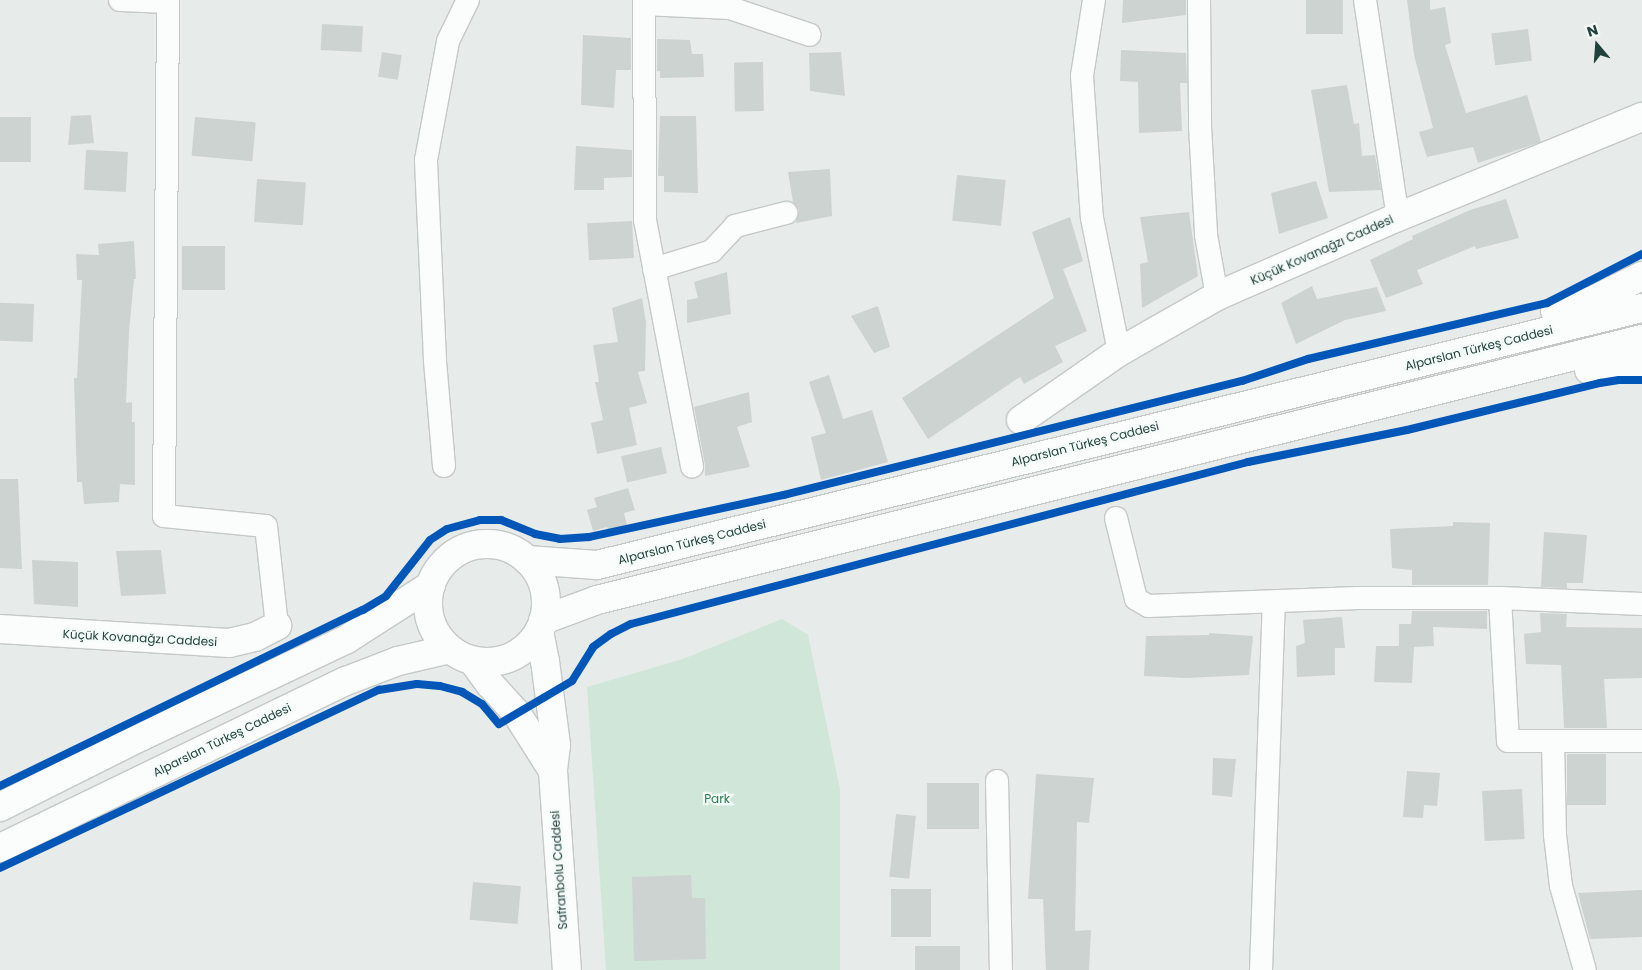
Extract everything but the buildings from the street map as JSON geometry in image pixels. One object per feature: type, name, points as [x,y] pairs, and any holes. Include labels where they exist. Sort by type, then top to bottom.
[{"type":"main road","name":"Küçük Kovanağzı Caddesi","points":[[1021,420],[1119,352],[1217,296],[1398,217],[1642,117]]},
{"type":"main road","points":[[1263,400],[1323,370],[1384,353],[1569,308],[1607,294],[1642,276]]},
{"type":"main road","name":"Alparslan Türkeş Caddesi","points":[[527,560],[597,565],[1642,308]]},
{"type":"main road","points":[[541,626],[597,600],[1642,339]]},
{"type":"main road","points":[[1260,435],[1298,436],[1358,428],[1605,366],[1642,363]]},
{"type":"main road","points":[[462,655],[492,662],[511,657],[527,646],[541,626],[546,613],[546,594],[539,575],[527,560],[511,549],[492,544],[472,546],[454,554],[440,568],[431,585],[428,605],[432,624],[441,641],[462,655],[517,714],[553,771]]},
{"type":"main road","points":[[0,807],[140,737],[347,639],[431,585]]},
{"type":"main road","name":"Küçük Kovanağzı Caddesi","points":[[0,629],[229,643],[255,637],[277,626]]},
{"type":"main road","name":"Safranbolu Caddesi","points":[[541,626],[556,745],[553,771],[567,970]]},
{"type":"main road","name":"Alparslan Türkeş Caddesi","points":[[0,848],[346,681],[398,662],[462,655]]},
{"type":"street","points":[[120,0],[168,2],[164,516],[266,526],[277,626]]},
{"type":"street","points":[[444,466],[435,360],[426,160],[448,41],[468,0]]},
{"type":"street","points":[[1094,0],[1082,76],[1092,218],[1119,352]]},
{"type":"street","points":[[1199,0],[1200,126],[1206,235],[1217,296]]},
{"type":"street","points":[[1365,0],[1398,217]]},
{"type":"street","points":[[692,467],[645,220],[644,2],[730,8],[810,35]]},
{"type":"street","points":[[654,269],[712,251],[735,226],[786,213]]},
{"type":"street","points":[[1116,518],[1136,599],[1148,606],[1274,603],[1358,598],[1500,598],[1642,604]]},
{"type":"street","points":[[1500,598],[1508,742],[1642,741]]},
{"type":"street","points":[[1261,970],[1274,603]]},
{"type":"street","points":[[1553,741],[1556,835],[1561,886],[1585,970]]},
{"type":"street","points":[[997,781],[1001,970]]},
{"type":"green space","name":"Park","points":[[782,619],[808,635],[840,789],[840,970],[606,970],[587,687],[683,659]]},
{"type":"cycle path","points":[[0,786],[363,610],[386,596],[430,540],[447,529],[480,520],[501,520],[535,534],[560,539],[589,537],[784,495],[1242,381],[1308,359],[1547,303],[1642,254]]},
{"type":"cycle path","points":[[0,868],[379,690],[417,684],[440,686],[462,692],[482,704],[499,724],[572,681],[593,647],[611,634],[631,624],[1248,462],[1407,430],[1600,383],[1619,380],[1642,380]]}]
